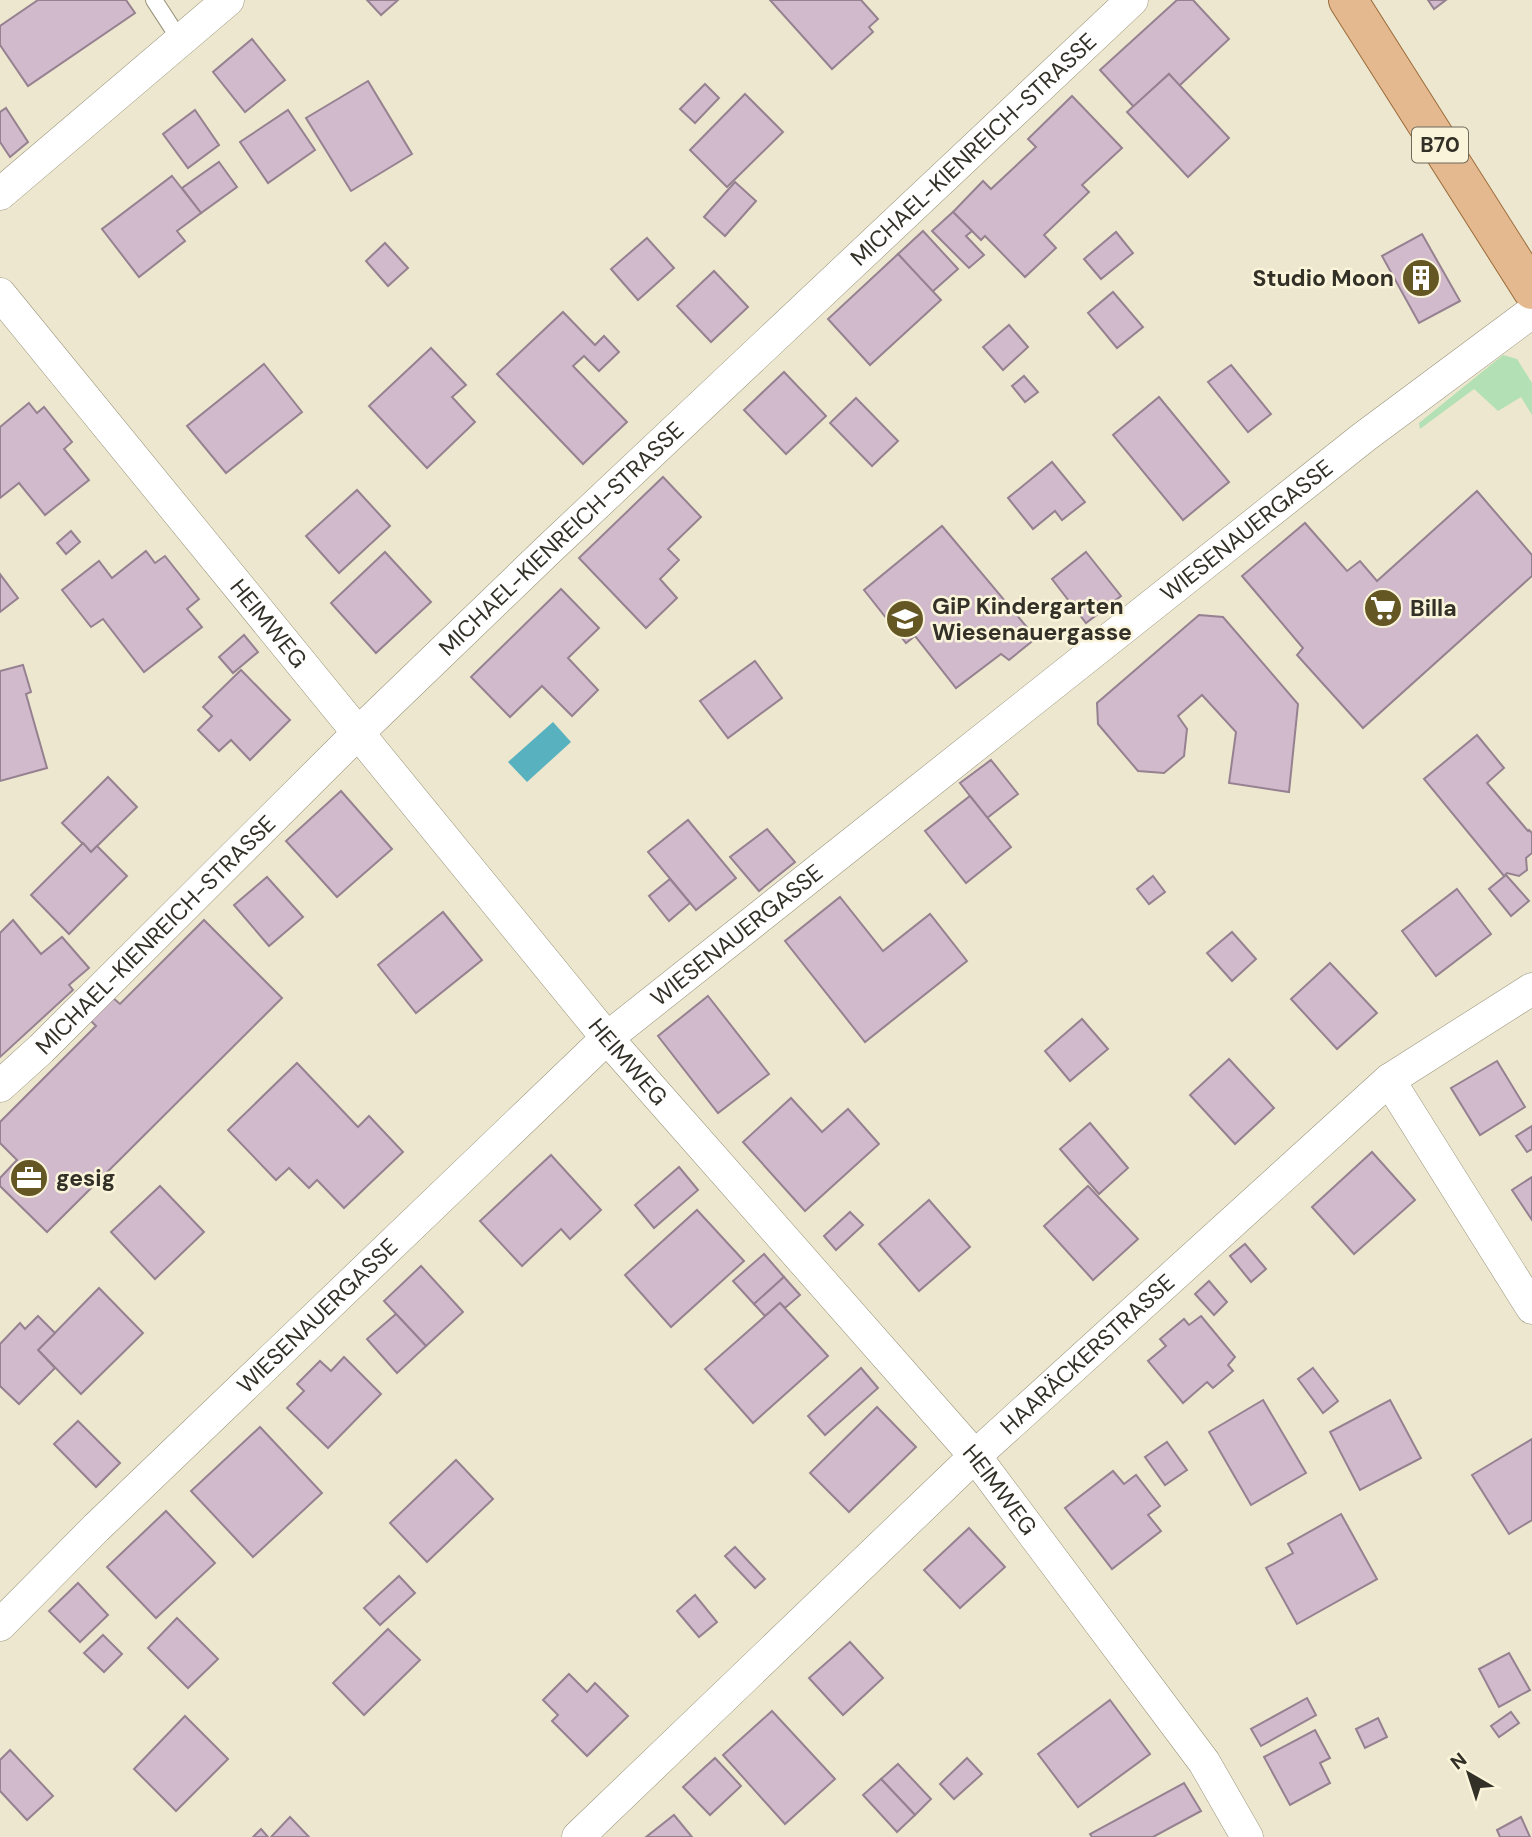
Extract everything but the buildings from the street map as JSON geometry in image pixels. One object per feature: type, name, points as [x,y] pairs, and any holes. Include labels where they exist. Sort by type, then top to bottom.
[{"type":"main road","name":"B70","points":[[1348,0],[1532,290]]},
{"type":"street","points":[[0,194],[228,0]]},
{"type":"street","name":"MICHAEL-KIENREICH-STRASSE","points":[[0,1086],[51,1040],[357,734],[734,373],[1132,0]]},
{"type":"street","name":"HEIMWEG","points":[[0,294],[607,1038],[975,1456],[1204,1762],[1247,1837]]},
{"type":"street","name":"WIESENAUERGASSE","points":[[0,1625],[96,1528],[607,1038],[1364,437],[1532,312]]},
{"type":"street","name":"HAARÄCKERSTRASSE","points":[[578,1837],[975,1456],[1389,1080],[1532,989]]},
{"type":"street","points":[[1389,1080],[1532,1308]]},
{"type":"lane","points":[[154,0],[180,40]]},
{"type":"green space","points":[[1503,355],[1517,359],[1532,383],[1532,415],[1521,397],[1498,411],[1474,389],[1420,429],[1419,423]]},
{"type":"water","points":[[553,722],[571,742],[527,782],[508,762]]},
{"type":"place","name":"Studio Moon","points":[[1421,278]]},
{"type":"place","name":"Billa","points":[[1383,608]]},
{"type":"place","name":"GiP Kindergarten Wiesenauergasse","points":[[905,619]]},
{"type":"place","name":"gesig","points":[[29,1178]]}]
